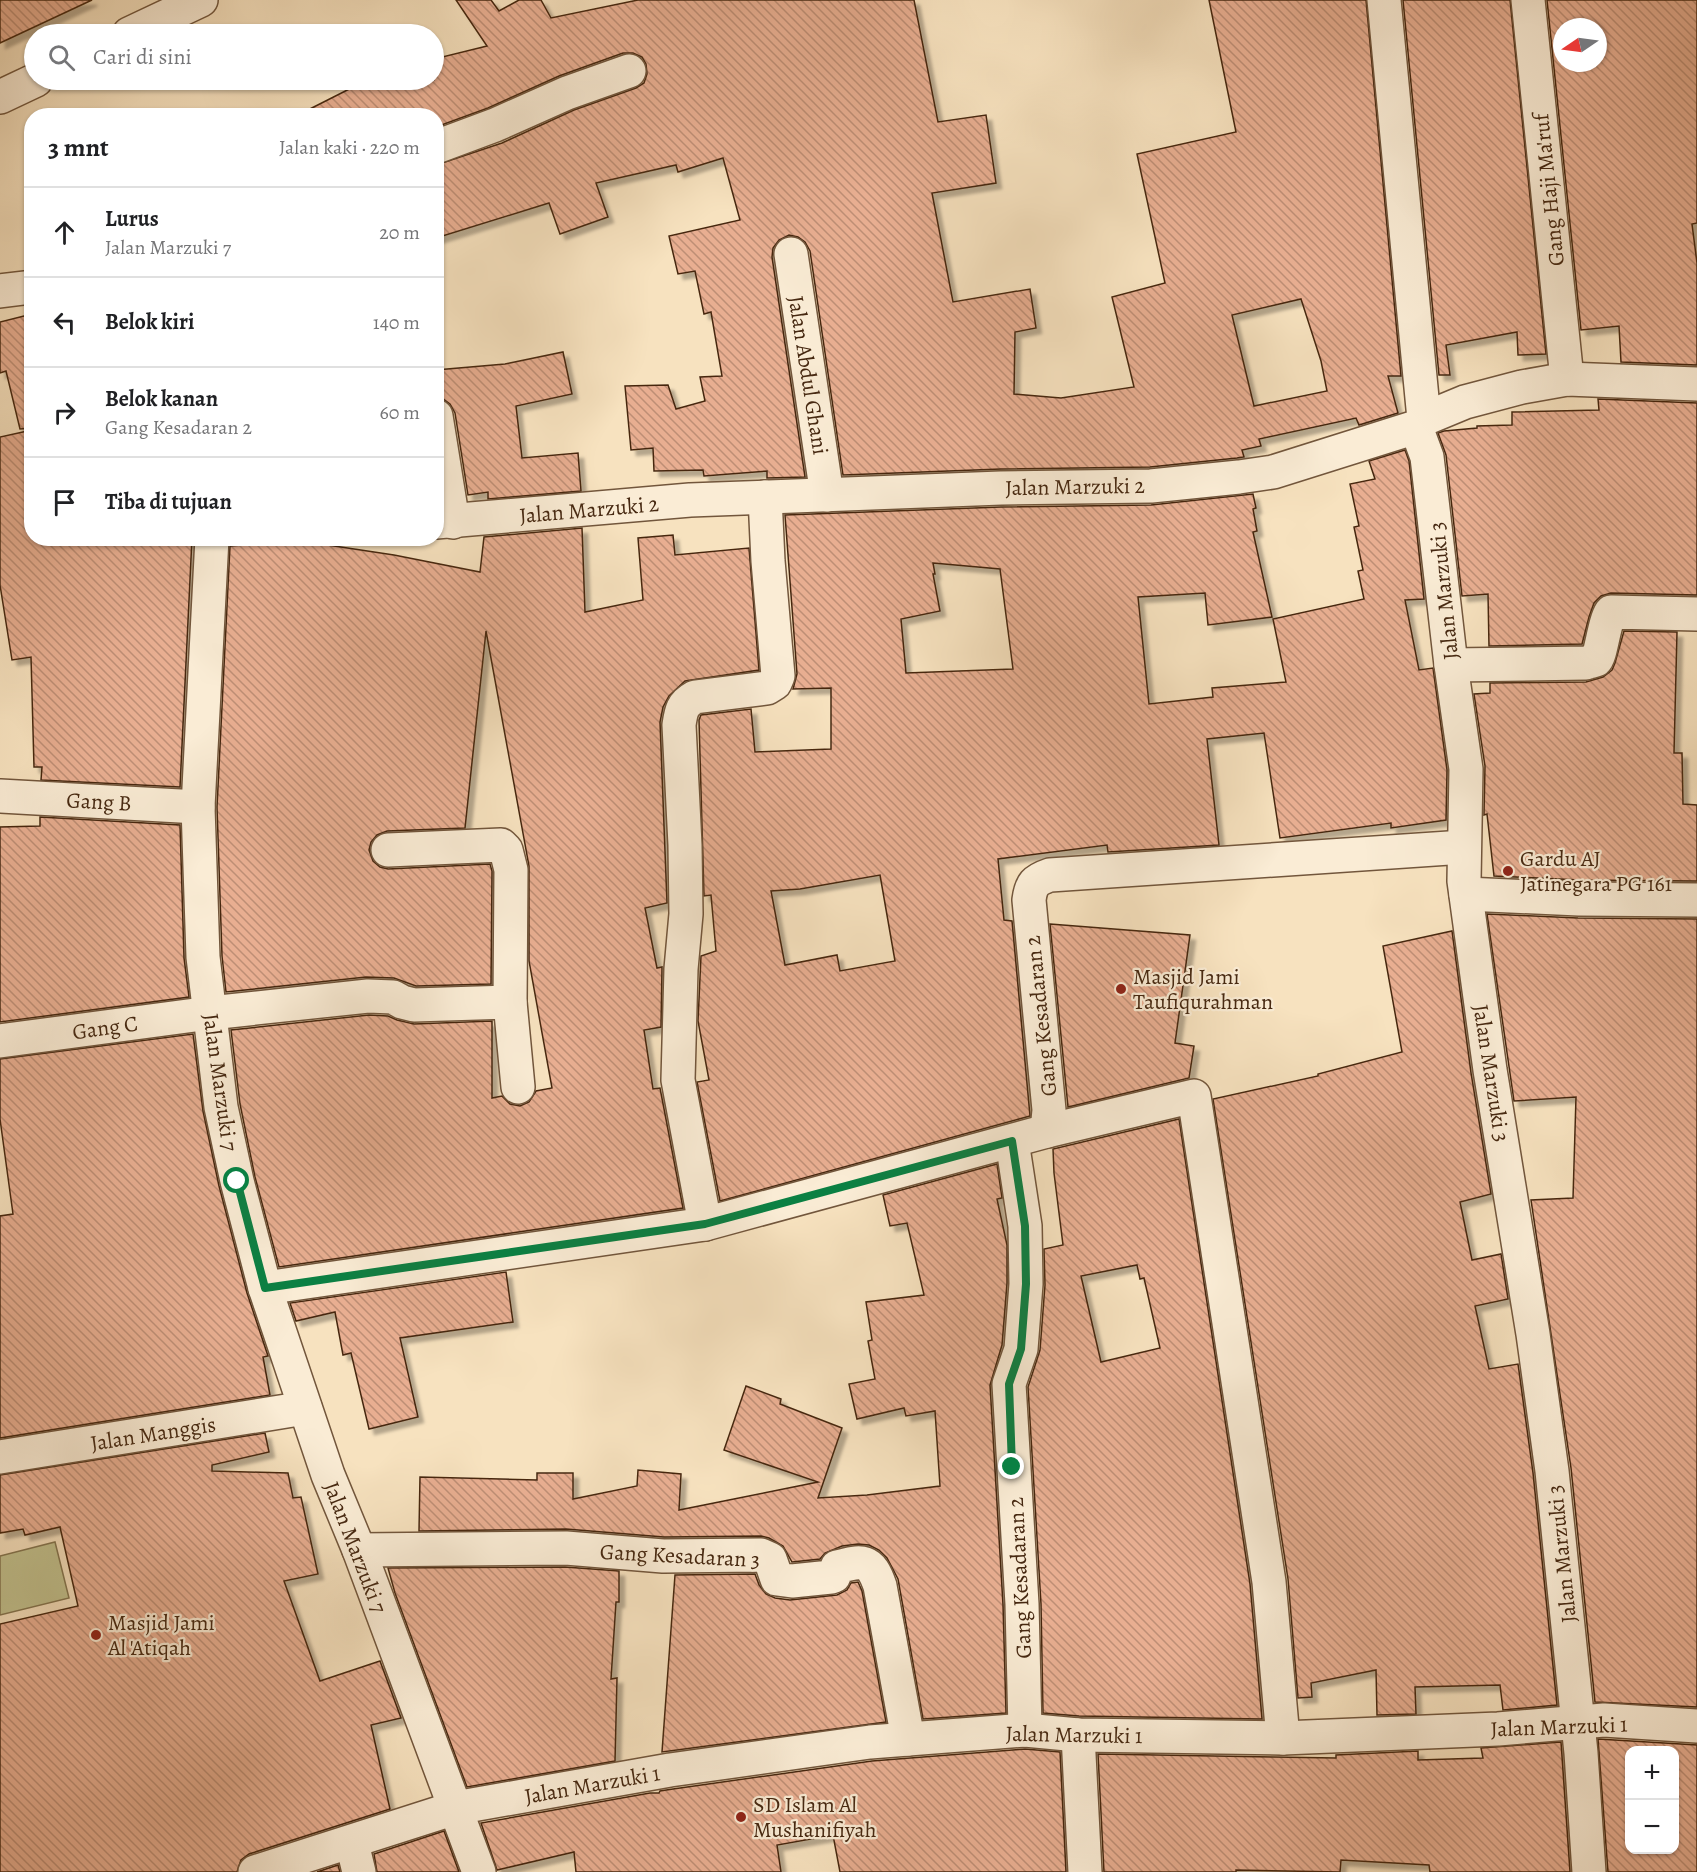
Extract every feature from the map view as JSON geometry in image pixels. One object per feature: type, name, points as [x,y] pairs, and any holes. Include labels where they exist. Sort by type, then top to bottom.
[{"type":"street","points":[[150,24],[201,0]]},
{"type":"street","name":"Jalan Marzuki 3","points":[[1384,0],[1420,423],[1427,457],[1451,665],[1466,769],[1464,881],[1490,1070],[1533,1334],[1552,1471],[1578,1721],[1589,1872]]},
{"type":"street","name":"Gang Haji Ma'ruf","points":[[1528,0],[1568,379]]},
{"type":"street","points":[[444,144],[495,126],[567,93],[629,71]]},
{"type":"street","points":[[0,97],[24,86]]},
{"type":"street","name":"Jalan Abdul Ghani","points":[[791,254],[827,495]]},
{"type":"street","points":[[0,291],[24,288]]},
{"type":"street","name":"Jalan Marzuki 2","points":[[445,522],[627,505],[765,497],[1001,488],[1151,486],[1239,477],[1273,472],[1420,423],[1465,402],[1522,387],[1568,379],[1697,384]]},
{"type":"street","points":[[705,1224],[678,1080],[681,969],[686,914],[681,709],[685,702],[695,697],[767,688],[775,684],[778,676],[765,497]]},
{"type":"street","name":"Jalan Marzuki 7","points":[[212,546],[198,807],[203,957],[221,1107],[237,1181],[265,1288],[305,1408],[328,1475],[359,1550],[479,1872]]},
{"type":"street","points":[[1451,665],[1586,663],[1595,661],[1598,657],[1603,633],[1611,612],[1697,614]]},
{"type":"street","name":"Gang B","points":[[0,796],[198,807]]},
{"type":"street","points":[[388,850],[501,845],[506,850],[511,870],[510,1002],[518,1087]]},
{"type":"street","name":"Gang Kesadaran 2","points":[[1047,1131],[1049,1110],[1029,900],[1031,886],[1037,879],[1050,875],[1464,847]]},
{"type":"street","points":[[1466,894],[1579,899],[1697,900]]},
{"type":"street","name":"Gang C","points":[[0,1041],[210,1013],[368,996],[393,997],[414,1005],[510,1002]]},
{"type":"street","points":[[265,1288],[705,1224],[1047,1131],[1194,1096],[1268,1570],[1282,1728]]},
{"type":"street","name":"Gang Kesadaran 2","points":[[1012,1141],[1025,1226],[1026,1284],[1021,1349],[1009,1384],[1012,1467],[1022,1604],[1025,1730]]},
{"type":"street","name":"Jalan Manggis","points":[[0,1457],[305,1408]]},
{"type":"street","name":"Gang Kesadaran 3","points":[[359,1550],[566,1548],[663,1556],[760,1555],[770,1559],[777,1579],[792,1581],[831,1577],[834,1576],[837,1566],[866,1564],[874,1569],[880,1586],[908,1739]]},
{"type":"street","name":"Jalan Marzuki 1","points":[[255,1872],[355,1857],[455,1808],[670,1770],[870,1742],[1025,1730],[1078,1735],[1282,1728],[1498,1729],[1604,1720],[1697,1726]]},
{"type":"street","points":[[1078,1735],[1085,1872]]},
{"type":"green space","points":[[55,1542],[69,1598],[0,1615],[0,1556]]},
{"type":"building","points":[[0,0],[92,0],[41,24],[24,24],[24,32],[0,43]]},
{"type":"building","points":[[456,0],[491,0],[499,11],[519,0],[541,0],[551,18],[638,0],[914,0],[938,122],[986,115],[996,183],[932,193],[953,302],[1030,289],[1036,328],[1015,332],[1014,394],[1061,398],[1134,387],[1112,297],[1165,283],[1137,154],[1236,132],[1209,0],[1366,0],[1401,376],[1388,376],[1398,413],[1359,425],[1356,418],[1259,439],[1261,446],[1242,450],[1244,457],[1237,458],[1150,467],[1001,469],[843,475],[810,251],[805,242],[789,235],[779,240],[773,248],[772,257],[805,477],[767,478],[767,471],[704,476],[703,470],[654,471],[653,448],[631,450],[625,386],[668,385],[676,409],[705,401],[700,377],[722,376],[711,312],[704,314],[695,271],[678,274],[669,236],[740,220],[723,158],[678,172],[676,165],[596,183],[608,217],[560,234],[549,203],[444,236],[444,162],[502,143],[574,110],[636,88],[644,83],[647,74],[646,64],[642,57],[633,53],[623,53],[559,76],[488,108],[444,124],[444,108],[312,108],[347,90],[444,90],[444,57],[487,46]],"holes":[[[1301,299],[1321,361],[1327,391],[1254,406],[1232,315]]]},
{"type":"building","points":[[1403,0],[1510,0],[1546,354],[1518,355],[1517,332],[1446,345],[1450,375],[1439,375]]},
{"type":"building","points":[[1547,0],[1697,0],[1697,223],[1692,224],[1697,263],[1697,365],[1621,362],[1619,326],[1581,330],[1554,72],[1607,72],[1607,18],[1553,18],[1553,58]]},
{"type":"building","points":[[24,316],[24,429],[20,429],[6,371],[0,373],[0,322]]},
{"type":"building","points":[[563,352],[572,394],[516,406],[522,458],[578,453],[581,491],[488,499],[488,492],[468,495],[455,413],[450,404],[444,400],[444,369],[505,364]]},
{"type":"building","points":[[1598,399],[1697,403],[1697,595],[1611,593],[1601,596],[1594,603],[1582,644],[1489,646],[1488,594],[1462,596],[1446,455],[1438,433],[1477,428],[1477,426],[1512,425],[1512,412],[1599,410]]},
{"type":"building","points":[[24,432],[24,546],[192,546],[180,787],[41,780],[42,767],[34,767],[31,657],[12,660],[0,585],[0,437]]},
{"type":"building","points":[[1405,450],[1409,461],[1424,599],[1405,600],[1419,670],[1433,668],[1447,770],[1446,820],[1391,828],[1391,823],[1280,838],[1264,733],[1207,739],[1219,845],[1108,852],[1107,845],[998,859],[1004,920],[1012,921],[1030,1116],[720,1201],[697,1082],[709,1080],[698,1021],[701,956],[716,951],[711,895],[704,896],[699,720],[701,715],[751,709],[755,752],[831,749],[831,688],[793,689],[797,674],[785,515],[1001,507],[1151,505],[1253,494],[1257,531],[1253,532],[1272,617],[1208,625],[1205,593],[1138,597],[1149,704],[1213,697],[1212,688],[1286,682],[1273,619],[1364,599],[1358,571],[1363,570],[1354,527],[1359,526],[1350,484],[1375,479],[1369,461]],"holes":[[[933,563],[1000,569],[1013,669],[906,673],[901,619],[940,611]],[[880,875],[895,961],[840,971],[837,955],[785,965],[771,891],[800,889]]]},
{"type":"building","points":[[582,528],[585,612],[643,600],[638,538],[673,535],[675,555],[749,548],[759,670],[685,681],[669,696],[663,707],[660,722],[667,903],[645,908],[657,968],[662,967],[661,1027],[644,1030],[653,1089],[660,1088],[683,1208],[279,1267],[255,1177],[240,1104],[231,1030],[369,1015],[388,1016],[414,1024],[492,1021],[492,1098],[502,1096],[510,1104],[520,1106],[529,1102],[536,1091],[552,1088],[529,961],[529,866],[486,631],[465,828],[387,831],[377,835],[371,842],[369,850],[373,861],[380,867],[388,869],[490,864],[492,871],[491,984],[416,986],[394,978],[366,977],[226,992],[222,956],[217,807],[230,546],[334,546],[480,572],[484,537]]},
{"type":"building","points":[[1624,631],[1677,632],[1674,753],[1682,753],[1683,804],[1697,805],[1697,881],[1580,880],[1494,876],[1487,814],[1484,815],[1485,766],[1474,694],[1490,693],[1490,683],[1586,682],[1603,677],[1612,670]]},
{"type":"building","points":[[40,817],[180,825],[184,958],[189,997],[0,1022],[0,827],[40,826]]},
{"type":"building","points":[[1487,914],[1578,918],[1697,919],[1697,1707],[1595,1702],[1571,1468],[1531,1200],[1573,1198],[1576,1097],[1514,1101]]},
{"type":"building","name":"Masjid Jami Taufiqurahman","points":[[1050,924],[1190,935],[1175,1043],[1194,1046],[1189,1078],[1068,1107]]},
{"type":"building","points":[[1452,931],[1471,1073],[1491,1194],[1460,1202],[1472,1260],[1501,1254],[1508,1299],[1475,1306],[1489,1369],[1518,1364],[1533,1473],[1557,1705],[1503,1710],[1500,1685],[1415,1687],[1416,1714],[1377,1715],[1376,1670],[1311,1683],[1312,1697],[1298,1698],[1288,1579],[1213,1099],[1318,1076],[1318,1074],[1402,1052],[1383,946]]},
{"type":"building","points":[[193,1034],[203,1111],[219,1186],[247,1293],[268,1356],[263,1357],[270,1395],[0,1438],[0,1216],[13,1214],[0,1119],[0,1059]]},
{"type":"building","points":[[1179,1119],[1250,1584],[1262,1719],[1079,1716],[1043,1713],[1041,1604],[1028,1387],[1040,1350],[1045,1285],[1044,1249],[1063,1245],[1053,1149]],"holes":[[[1137,1265],[1140,1279],[1144,1278],[1160,1348],[1101,1362],[1081,1276]]]},
{"type":"building","points":[[997,1164],[1002,1198],[997,1199],[1007,1245],[1007,1283],[1002,1345],[990,1385],[1003,1605],[1006,1713],[923,1719],[898,1579],[887,1558],[879,1550],[869,1545],[842,1546],[825,1553],[820,1559],[792,1562],[783,1546],[761,1536],[664,1537],[566,1529],[419,1531],[420,1477],[537,1480],[537,1473],[573,1473],[573,1499],[637,1486],[638,1470],[681,1474],[679,1510],[818,1482],[724,1450],[746,1386],[781,1399],[780,1404],[842,1428],[818,1498],[867,1495],[940,1486],[935,1411],[906,1416],[904,1408],[857,1419],[849,1384],[875,1379],[868,1341],[872,1340],[866,1302],[924,1295],[907,1223],[890,1226],[883,1195]]},
{"type":"building","points":[[506,1272],[513,1322],[400,1338],[418,1417],[369,1429],[351,1353],[343,1355],[335,1312],[296,1321],[290,1303]]},
{"type":"building","points":[[265,1433],[269,1452],[212,1465],[212,1471],[288,1473],[293,1498],[301,1497],[318,1574],[284,1581],[320,1681],[380,1661],[401,1718],[371,1725],[390,1809],[249,1854],[241,1860],[237,1872],[0,1872],[0,1624],[78,1606],[60,1527],[25,1535],[23,1529],[0,1533],[0,1475]]},
{"type":"building","points":[[565,1567],[619,1571],[619,1602],[616,1602],[611,1679],[617,1678],[615,1761],[467,1787],[395,1593],[388,1568]]},
{"type":"building","points":[[755,1574],[766,1594],[790,1600],[837,1595],[847,1590],[851,1583],[858,1582],[862,1591],[886,1722],[662,1752],[675,1575]]},
{"type":"building","points":[[1598,1739],[1697,1745],[1697,1872],[1608,1872]]},
{"type":"building","points":[[1561,1742],[1570,1872],[1430,1872],[1429,1865],[1341,1860],[1340,1872],[1236,1870],[1236,1872],[1104,1872],[1098,1754],[1336,1758],[1336,1755],[1418,1751],[1418,1760],[1483,1758],[1481,1748]]},
{"type":"building","points":[[1025,1749],[1060,1752],[1066,1872],[840,1872],[833,1835],[777,1845],[781,1872],[576,1872],[574,1852],[497,1870],[481,1823],[660,1791],[872,1761]]},
{"type":"building","points":[[444,1831],[459,1872],[377,1872],[374,1854]]},
{"type":"building","points":[[338,1865],[340,1872],[317,1872]]},
{"type":"place","name":"Gardu AJ Jatinegara PG 161","points":[[1508,871]]},
{"type":"place","name":"Masjid Jami Taufiqurahman","points":[[1121,989]]},
{"type":"place","name":"Masjid Jami Al 'Atiqah","points":[[96,1635]]},
{"type":"place","name":"SD Islam Al Mushanifiyah","points":[[741,1817]]},
{"type":"route","points":[[237,1181],[265,1288],[705,1224],[1012,1141],[1025,1226],[1026,1284],[1021,1349],[1009,1384],[1012,1467]]}]
